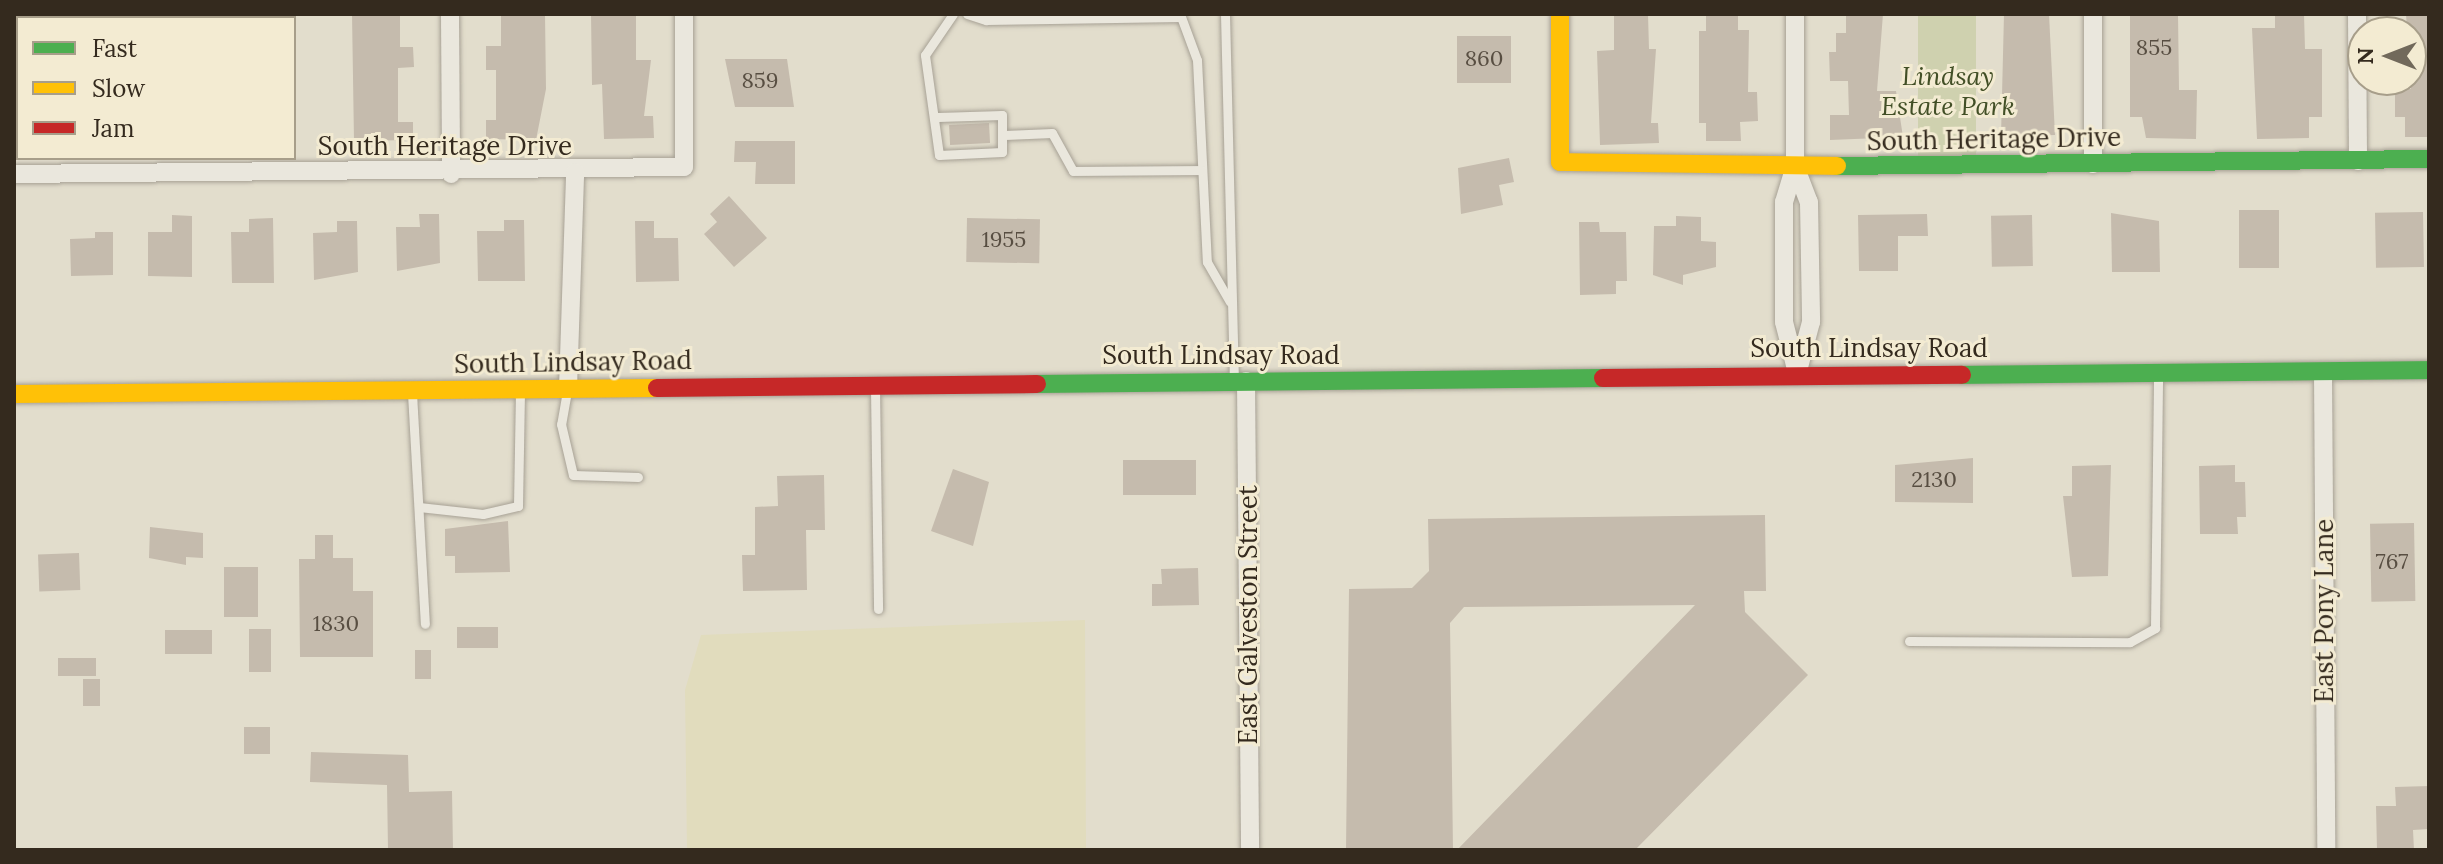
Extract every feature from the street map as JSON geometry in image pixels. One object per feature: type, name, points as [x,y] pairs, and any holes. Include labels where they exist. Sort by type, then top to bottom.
[{"type":"main road","name":"South Heritage Drive","points":[[1560,14],[1560,162],[1795,166],[2429,159]]},
{"type":"main road","name":"South Lindsay Road","points":[[14,394],[1797,373],[2429,370]]},
{"type":"street","points":[[450,14],[451,174]]},
{"type":"street","name":"South Heritage Drive","points":[[14,174],[191,165],[451,174],[684,167],[684,14]]},
{"type":"street","points":[[1795,14],[1795,166],[1784,202],[1784,322],[1797,373]]},
{"type":"street","points":[[2093,14],[2093,164]]},
{"type":"street","points":[[2357,14],[2358,161]]},
{"type":"street","points":[[1795,166],[1809,202],[1811,322],[1797,373]]},
{"type":"street","points":[[568,388],[575,172]]},
{"type":"street","name":"East Pony Lane","points":[[2323,372],[2326,850]]},
{"type":"street","name":"East Galveston Street","points":[[1240,381],[1250,850]]},
{"type":"lane","points":[[938,117],[1002,115],[1005,135],[1002,152],[939,155],[938,117],[926,96],[925,55],[953,14]]},
{"type":"lane","points":[[967,14],[1180,15],[1197,60],[1207,262],[1232,305]]},
{"type":"lane","points":[[1225,14],[1232,305],[1240,381]]},
{"type":"lane","points":[[1005,135],[1052,133],[1073,171],[1202,170]]},
{"type":"lane","points":[[1909,641],[2130,642],[2155,628],[2158,372]]},
{"type":"lane","points":[[875,385],[878,609]]},
{"type":"lane","points":[[419,507],[483,514],[518,506],[520,388]]},
{"type":"lane","points":[[568,388],[561,424],[573,475],[638,477]]},
{"type":"lane","points":[[412,390],[425,624]]},
{"type":"shaded area","points":[[1085,620],[1086,850],[687,850],[685,690],[701,635]]},
{"type":"green space","name":"Lindsay Estate Park","points":[[1918,14],[1976,14],[1976,167],[1918,167]]},
{"type":"building","points":[[352,14],[400,14],[400,47],[413,47],[414,67],[398,68],[398,122],[413,122],[413,140],[354,141]]},
{"type":"building","points":[[501,14],[545,14],[546,89],[536,140],[486,139],[486,120],[496,120],[496,70],[486,70],[486,46],[501,46]]},
{"type":"building","points":[[591,14],[636,14],[636,60],[651,60],[644,116],[653,116],[654,138],[604,139],[602,84],[592,85]]},
{"type":"building","points":[[1614,14],[1648,14],[1649,49],[1656,49],[1651,123],[1658,123],[1659,143],[1600,145],[1597,51],[1614,50]]},
{"type":"building","points":[[1706,14],[1738,14],[1738,30],[1749,30],[1748,92],[1757,92],[1758,121],[1740,122],[1741,141],[1706,141],[1706,123],[1699,123],[1699,31],[1706,31]]},
{"type":"building","points":[[1846,14],[1883,14],[1877,91],[1896,91],[1903,137],[1830,140],[1830,115],[1849,115],[1848,81],[1830,81],[1829,52],[1836,52],[1836,33],[1846,33]]},
{"type":"building","points":[[2004,14],[2049,14],[2055,135],[2001,136]]},
{"type":"building","points":[[2130,14],[2178,14],[2179,90],[2197,90],[2196,139],[2146,138],[2142,117],[2130,117]]},
{"type":"building","points":[[2275,14],[2304,14],[2305,49],[2322,49],[2322,117],[2309,117],[2309,138],[2257,139],[2252,28],[2275,28]]},
{"type":"building","points":[[2429,14],[2429,137],[2405,137],[2405,117],[2395,117],[2395,96],[2427,96],[2427,16],[2406,16]]},
{"type":"building","points":[[1457,36],[1511,36],[1511,83],[1457,83]]},
{"type":"building","points":[[725,59],[787,59],[794,107],[735,107]]},
{"type":"building","points":[[989,123],[990,143],[950,145],[949,125]]},
{"type":"building","points":[[735,141],[795,141],[795,184],[755,184],[756,162],[734,162]]},
{"type":"building","points":[[1509,158],[1514,182],[1499,185],[1503,205],[1461,214],[1458,168]]},
{"type":"building","points":[[729,196],[767,238],[734,267],[704,234],[717,222],[710,214]]},
{"type":"building","points":[[2239,210],[2279,210],[2279,268],[2239,268]]},
{"type":"building","points":[[2423,212],[2424,267],[2376,268],[2375,213]]},
{"type":"building","points":[[2111,213],[2159,221],[2160,272],[2112,272]]},
{"type":"building","points":[[419,214],[439,214],[440,263],[397,271],[396,227],[420,227]]},
{"type":"building","points":[[1927,214],[1928,236],[1898,236],[1898,271],[1859,271],[1858,215]]},
{"type":"building","points":[[172,215],[192,216],[192,277],[148,276],[148,232],[172,232]]},
{"type":"building","points":[[2032,215],[2033,266],[1992,267],[1991,216]]},
{"type":"building","points":[[1676,216],[1701,217],[1701,241],[1716,242],[1716,267],[1683,275],[1683,285],[1653,275],[1654,226],[1676,226]]},
{"type":"building","points":[[273,218],[274,283],[232,283],[231,232],[249,232],[249,219]]},
{"type":"building","points":[[967,218],[1040,219],[1039,263],[966,262]]},
{"type":"building","points":[[504,220],[524,220],[525,281],[478,281],[477,231],[504,231]]},
{"type":"building","points":[[337,221],[357,221],[358,272],[314,280],[313,233],[337,232]]},
{"type":"building","points":[[635,221],[654,221],[654,238],[678,238],[679,281],[636,282]]},
{"type":"building","points":[[1579,222],[1599,222],[1600,232],[1626,232],[1627,281],[1616,281],[1616,294],[1580,295]]},
{"type":"building","points":[[95,232],[113,232],[113,275],[71,276],[70,239],[95,238]]},
{"type":"building","points":[[1973,458],[1973,503],[1895,502],[1895,465]]},
{"type":"building","points":[[1123,460],[1196,460],[1196,495],[1123,495]]},
{"type":"building","points":[[2111,465],[2108,576],[2072,577],[2063,496],[2072,496],[2072,466]]},
{"type":"building","points":[[2235,465],[2235,482],[2245,482],[2246,517],[2237,517],[2238,534],[2200,534],[2199,466]]},
{"type":"building","points":[[953,469],[989,482],[973,546],[931,531]]},
{"type":"building","points":[[824,475],[825,530],[806,530],[807,590],[743,591],[742,555],[755,555],[755,507],[778,506],[777,476]]},
{"type":"building","points":[[1765,515],[1766,591],[1744,591],[1745,612],[1808,675],[1635,850],[1457,850],[1695,605],[1464,607],[1450,623],[1453,850],[1346,850],[1349,589],[1412,588],[1429,571],[1428,519]]},
{"type":"building","points":[[508,521],[510,572],[455,573],[455,556],[445,556],[445,529]]},
{"type":"building","points":[[2414,523],[2415,601],[2371,602],[2370,524]]},
{"type":"building","points":[[150,527],[203,533],[203,558],[186,557],[186,565],[149,558]]},
{"type":"building","points":[[315,535],[333,535],[333,558],[353,558],[353,591],[373,591],[373,657],[300,657],[299,559],[315,559]]},
{"type":"building","points":[[79,553],[80,590],[39,591],[38,554]]},
{"type":"building","points":[[224,567],[258,567],[258,617],[224,617]]},
{"type":"building","points":[[1198,568],[1199,605],[1152,606],[1152,584],[1162,584],[1161,569]]},
{"type":"building","points":[[457,627],[498,627],[498,648],[457,648]]},
{"type":"building","points":[[249,629],[271,629],[271,672],[249,672]]},
{"type":"building","points":[[165,630],[212,630],[212,654],[165,654]]},
{"type":"building","points":[[415,650],[431,650],[431,679],[415,679]]},
{"type":"building","points":[[58,658],[96,658],[96,676],[58,676]]},
{"type":"building","points":[[83,679],[100,679],[100,706],[83,706]]},
{"type":"building","points":[[244,727],[270,727],[270,754],[244,754]]},
{"type":"building","points":[[311,752],[408,755],[409,792],[452,791],[453,850],[388,850],[387,785],[310,782]]},
{"type":"building","points":[[2429,786],[2429,829],[2413,830],[2414,850],[2377,850],[2376,806],[2396,806],[2395,787]]},
{"type":"traffic: fast","points":[[1837,166],[2429,159]]},
{"type":"traffic: fast","points":[[1962,375],[2429,370]]},
{"type":"traffic: fast","points":[[1037,384],[1603,378]]},
{"type":"traffic: slow","points":[[1560,14],[1560,162],[1837,166]]},
{"type":"traffic: slow","points":[[14,394],[657,388]]},
{"type":"traffic: jam","points":[[1603,378],[1962,375]]},
{"type":"traffic: jam","points":[[657,388],[1037,384]]}]
